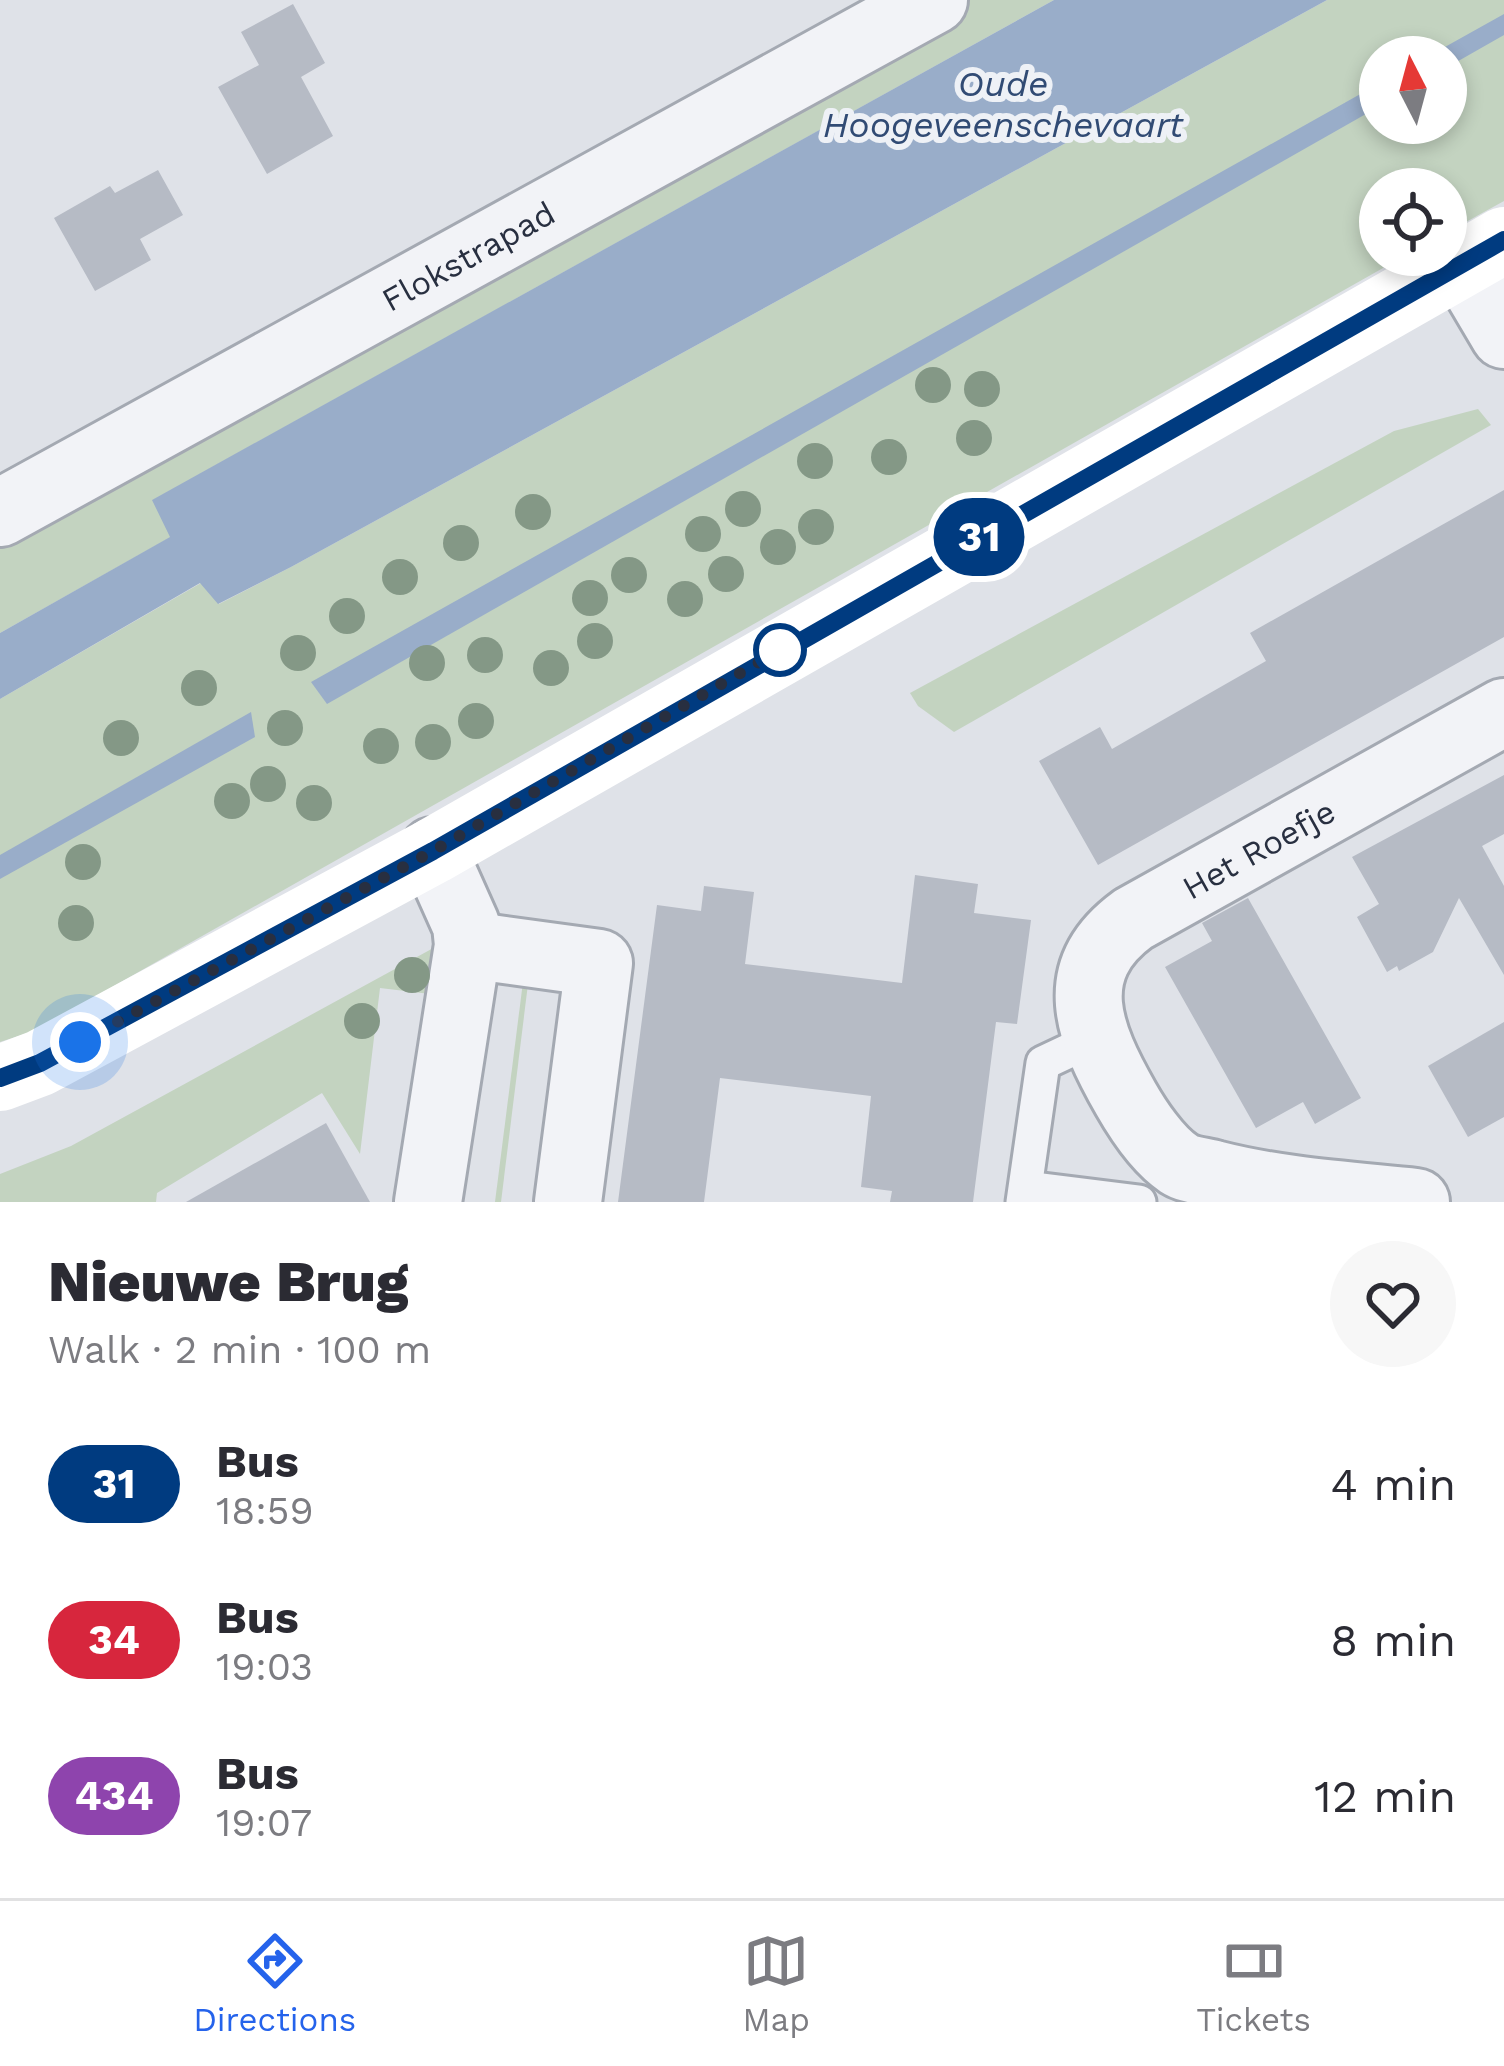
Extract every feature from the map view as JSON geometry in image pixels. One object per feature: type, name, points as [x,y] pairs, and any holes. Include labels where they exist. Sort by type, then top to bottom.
[{"type":"main road","points":[[0,1078],[40,1063],[433,851],[1483,252]]},
{"type":"street","name":"Flokstrapad","points":[[0,513],[934,0]]},
{"type":"street","points":[[1483,252],[1504,335]]},
{"type":"street","name":"Het Roefje","points":[[1162,1190],[1132,1109],[1096,1038],[1087,993],[1091,970],[1115,932],[1504,712]]},
{"type":"street","points":[[428,1202],[468,945],[466,925],[433,851]]},
{"type":"street","points":[[468,945],[599,963],[568,1202]]},
{"type":"street","points":[[1162,1190],[1254,1184],[1417,1202]]},
{"type":"lane","points":[[1096,1038],[1043,1063],[1025,1195],[1162,1190]]},
{"type":"green space","points":[[970,0],[1054,0],[153,500],[171,537],[0,633],[0,532]]},
{"type":"green space","points":[[1327,0],[1504,0],[1504,201],[1467,221],[1467,168],[1359,168],[1359,276],[1369,276],[34,1031],[0,1042],[0,699],[201,583],[219,604]]},
{"type":"green space","points":[[1478,409],[1491,425],[954,732],[918,706],[910,693],[1394,431]]},
{"type":"green space","points":[[437,946],[430,994],[380,988],[360,1154],[322,1093],[157,1193],[156,1202],[0,1202],[0,1174],[71,1146]]},
{"type":"green space","points":[[524,974],[529,976],[501,1202],[495,1202]]},
{"type":"water","name":"Oude Hoogeveenschevaart","points":[[1054,0],[1327,0],[291,567],[218,604],[200,583],[0,699],[0,633],[170,537],[152,500]]},
{"type":"water","points":[[1504,14],[1504,35],[1467,56],[1465,36]]},
{"type":"water","points":[[1359,95],[1359,118],[327,704],[311,682]]},
{"type":"water","points":[[251,712],[255,737],[0,879],[0,855]]},
{"type":"building","points":[[293,4],[325,63],[301,77],[333,136],[267,174],[218,87],[259,65],[241,32]]},
{"type":"building","points":[[158,170],[183,215],[140,239],[151,260],[95,291],[54,218],[110,186],[115,193]]},
{"type":"building","points":[[1504,490],[1504,637],[1098,865],[1039,761],[1100,727],[1112,749],[1266,661],[1250,633]]},
{"type":"building","points":[[1504,775],[1504,834],[1482,846],[1504,886],[1504,975],[1459,898],[1433,952],[1399,971],[1397,966],[1387,972],[1357,917],[1379,904],[1352,857]]},
{"type":"building","points":[[915,875],[978,884],[974,913],[1031,920],[1017,1024],[996,1022],[973,1202],[890,1202],[892,1191],[861,1187],[871,1096],[720,1078],[704,1202],[618,1202],[657,905],[701,911],[704,886],[754,892],[745,964],[902,983]]},
{"type":"building","points":[[1248,898],[1361,1098],[1315,1124],[1303,1102],[1256,1128],[1165,967],[1212,941],[1202,923]]},
{"type":"building","points":[[1504,1022],[1504,1117],[1468,1137],[1428,1066]]},
{"type":"building","points":[[326,1123],[370,1202],[186,1202]]},
{"type":"bus line","name":"31","points":[[0,1078],[40,1063],[433,851],[1504,240]]},
{"type":"route","points":[[80,1042],[433,851],[780,650]]}]
